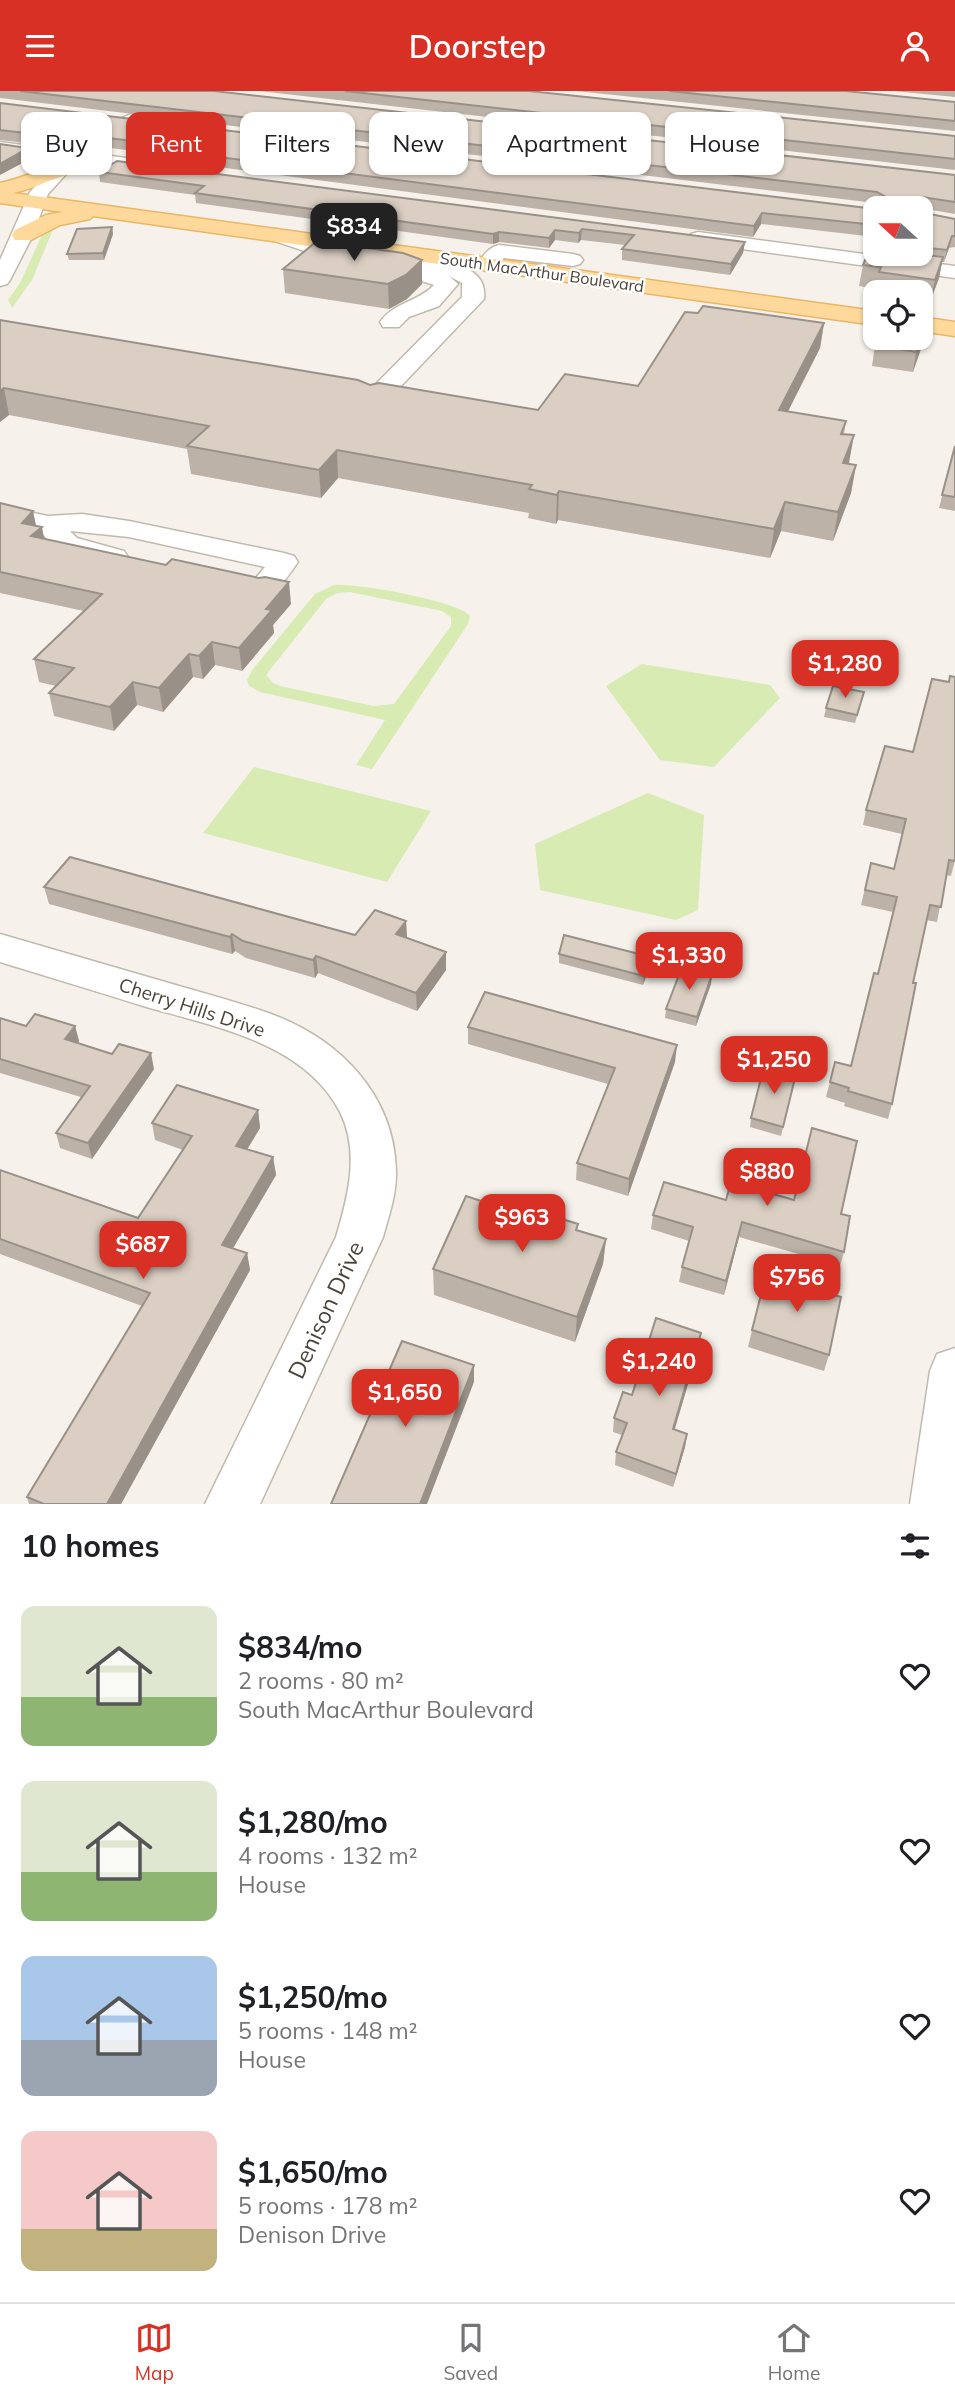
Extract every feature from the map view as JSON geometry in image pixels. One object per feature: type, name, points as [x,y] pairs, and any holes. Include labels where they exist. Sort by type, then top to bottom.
[{"type":"main road","points":[[0,190],[32,183],[42,175]]},
{"type":"main road","name":"South MacArthur Boulevard","points":[[0,197],[487,264],[573,261],[863,316]]},
{"type":"main road","points":[[23,235],[59,219],[122,214]]},
{"type":"main road","points":[[933,326],[955,329]]},
{"type":"street","points":[[151,112],[199,92]]},
{"type":"street","points":[[0,147],[21,150]]},
{"type":"street","points":[[0,280],[23,235],[39,192],[54,175]]},
{"type":"street","points":[[276,235],[319,250],[460,272],[473,282],[473,299],[372,402]]},
{"type":"street","points":[[685,236],[955,272]]},
{"type":"street","points":[[293,257],[434,276],[447,285],[431,301],[401,312],[391,322]]},
{"type":"street","points":[[0,514],[48,524],[82,523],[129,529],[284,562],[262,589],[208,577]]},
{"type":"street","points":[[48,524],[67,544],[140,563]]},
{"type":"street","name":"Cherry Hills Drive","points":[[0,948],[258,1025],[291,1041],[320,1061],[338,1076],[358,1106]]},
{"type":"street","name":"Denison Drive","points":[[232,1504],[360,1243],[375,1184],[373,1150],[358,1106]]},
{"type":"street","points":[[937,1504],[955,1371]]},
{"type":"green space","points":[[54,227],[32,280],[12,308],[8,300],[20,283],[44,231]]},
{"type":"green space","points":[[334,585],[363,587],[427,599],[462,610],[470,616],[468,624],[372,769],[356,765],[385,720],[260,692],[249,686],[247,680],[253,669],[315,594]],"holes":[[[350,592],[442,611],[451,617],[451,626],[394,704],[374,706],[280,686],[266,675],[326,599],[337,593]]]},
{"type":"green space","points":[[642,664],[770,685],[780,698],[714,767],[660,760],[606,686]]},
{"type":"green space","points":[[254,767],[431,811],[387,882],[203,833]]},
{"type":"green space","points":[[648,793],[704,815],[698,910],[676,920],[540,890],[535,844]]},
{"type":"building","points":[[20,91],[214,91],[399,112],[369,112],[369,132],[355,130],[355,112],[240,112],[240,117],[226,115],[226,112],[198,112]]},
{"type":"building","points":[[345,91],[529,91],[728,112],[665,112],[665,127],[651,125],[651,112],[533,112]]},
{"type":"building","points":[[669,91],[846,91],[955,102],[955,121]]},
{"type":"building","points":[[0,103],[74,112],[21,112],[21,133],[0,130]]},
{"type":"building","points":[[112,117],[126,118],[126,140],[112,138]]},
{"type":"building","points":[[784,118],[955,136],[955,159],[784,140]]},
{"type":"building","points":[[468,120],[482,121],[482,145],[468,144]]},
{"type":"building","points":[[226,130],[240,132],[240,160],[226,158]]},
{"type":"building","points":[[651,141],[665,142],[665,167],[651,165]]},
{"type":"building","points":[[0,144],[21,147],[21,152],[0,164]]},
{"type":"building","points":[[355,146],[369,148],[369,175],[468,175],[468,160],[482,161],[482,175],[594,175],[863,208],[863,224],[762,213],[754,226],[355,175]]},
{"type":"building","points":[[784,156],[955,175],[955,202],[933,199],[933,196],[884,196],[877,192],[733,175],[784,175]]},
{"type":"building","points":[[117,161],[126,162],[126,175],[226,175],[745,242],[731,264],[622,249],[634,235],[582,229],[579,233],[555,230],[549,238],[499,232],[493,234],[195,193],[204,186],[112,174],[112,164]]},
{"type":"building","points":[[933,215],[955,219],[955,236],[952,236],[947,250],[933,248]]},
{"type":"building","points":[[112,227],[103,253],[67,254],[77,229]]},
{"type":"building","points":[[317,241],[403,253],[422,260],[406,275],[388,284],[283,269]]},
{"type":"building","points":[[933,256],[943,257],[935,280],[879,272],[881,267],[872,266],[933,266]]},
{"type":"building","points":[[703,306],[824,323],[779,410],[846,421],[841,434],[854,435],[843,463],[856,465],[838,512],[785,502],[774,529],[559,491],[557,495],[529,489],[532,485],[337,450],[319,470],[187,446],[209,426],[4,388],[0,391],[0,320],[358,380],[370,385],[379,383],[538,410],[565,374],[638,386],[685,312],[698,313]]},
{"type":"building","points":[[955,446],[955,497],[942,495]]},
{"type":"building","points":[[0,503],[33,511],[22,523],[42,527],[31,536],[166,565],[172,559],[289,582],[266,609],[272,610],[239,648],[212,642],[199,656],[189,654],[159,688],[133,682],[110,707],[49,693],[74,668],[34,659],[102,594],[0,572]]},
{"type":"building","points":[[950,676],[955,677],[955,861],[949,860],[941,907],[930,905],[892,1104],[848,1091],[849,1088],[830,1082],[835,1062],[851,1066],[874,973],[878,974],[897,897],[865,890],[871,863],[894,869],[906,819],[866,810],[885,746],[913,752],[932,679],[949,682]]},
{"type":"building","points":[[833,686],[864,692],[857,715],[826,708]]},
{"type":"building","points":[[70,857],[355,935],[375,910],[406,921],[396,934],[446,952],[416,993],[316,956],[313,960],[243,941],[232,934],[230,937],[44,887]]},
{"type":"building","points":[[564,935],[651,957],[644,976],[559,954]]},
{"type":"building","points":[[682,967],[712,975],[697,1017],[666,1009]]},
{"type":"building","points":[[485,992],[677,1045],[629,1179],[577,1163],[615,1068],[468,1027]]},
{"type":"building","points":[[35,1014],[75,1026],[65,1039],[112,1054],[119,1044],[151,1053],[88,1143],[56,1133],[90,1086],[0,1059],[0,1018],[26,1026]]},
{"type":"building","points":[[764,1066],[796,1074],[783,1127],[751,1118]]},
{"type":"building","points":[[177,1085],[258,1110],[236,1146],[273,1157],[222,1245],[247,1253],[107,1504],[44,1504],[27,1497],[150,1293],[0,1239],[0,1170],[138,1218],[192,1136],[152,1123]]},
{"type":"building","points":[[812,1128],[857,1141],[841,1214],[850,1216],[844,1252],[742,1222],[726,1281],[682,1267],[693,1227],[653,1215],[664,1182],[726,1200],[731,1182],[794,1200]]},
{"type":"building","points":[[466,1196],[496,1206],[499,1199],[578,1224],[576,1230],[606,1239],[577,1317],[433,1269]]},
{"type":"building","points":[[766,1275],[841,1297],[829,1355],[752,1330]]},
{"type":"building","points":[[656,1318],[701,1333],[673,1429],[687,1434],[676,1474],[616,1452],[627,1423],[614,1418],[623,1392],[632,1395]]},
{"type":"building","points":[[402,1341],[474,1365],[420,1504],[331,1504]]}]
